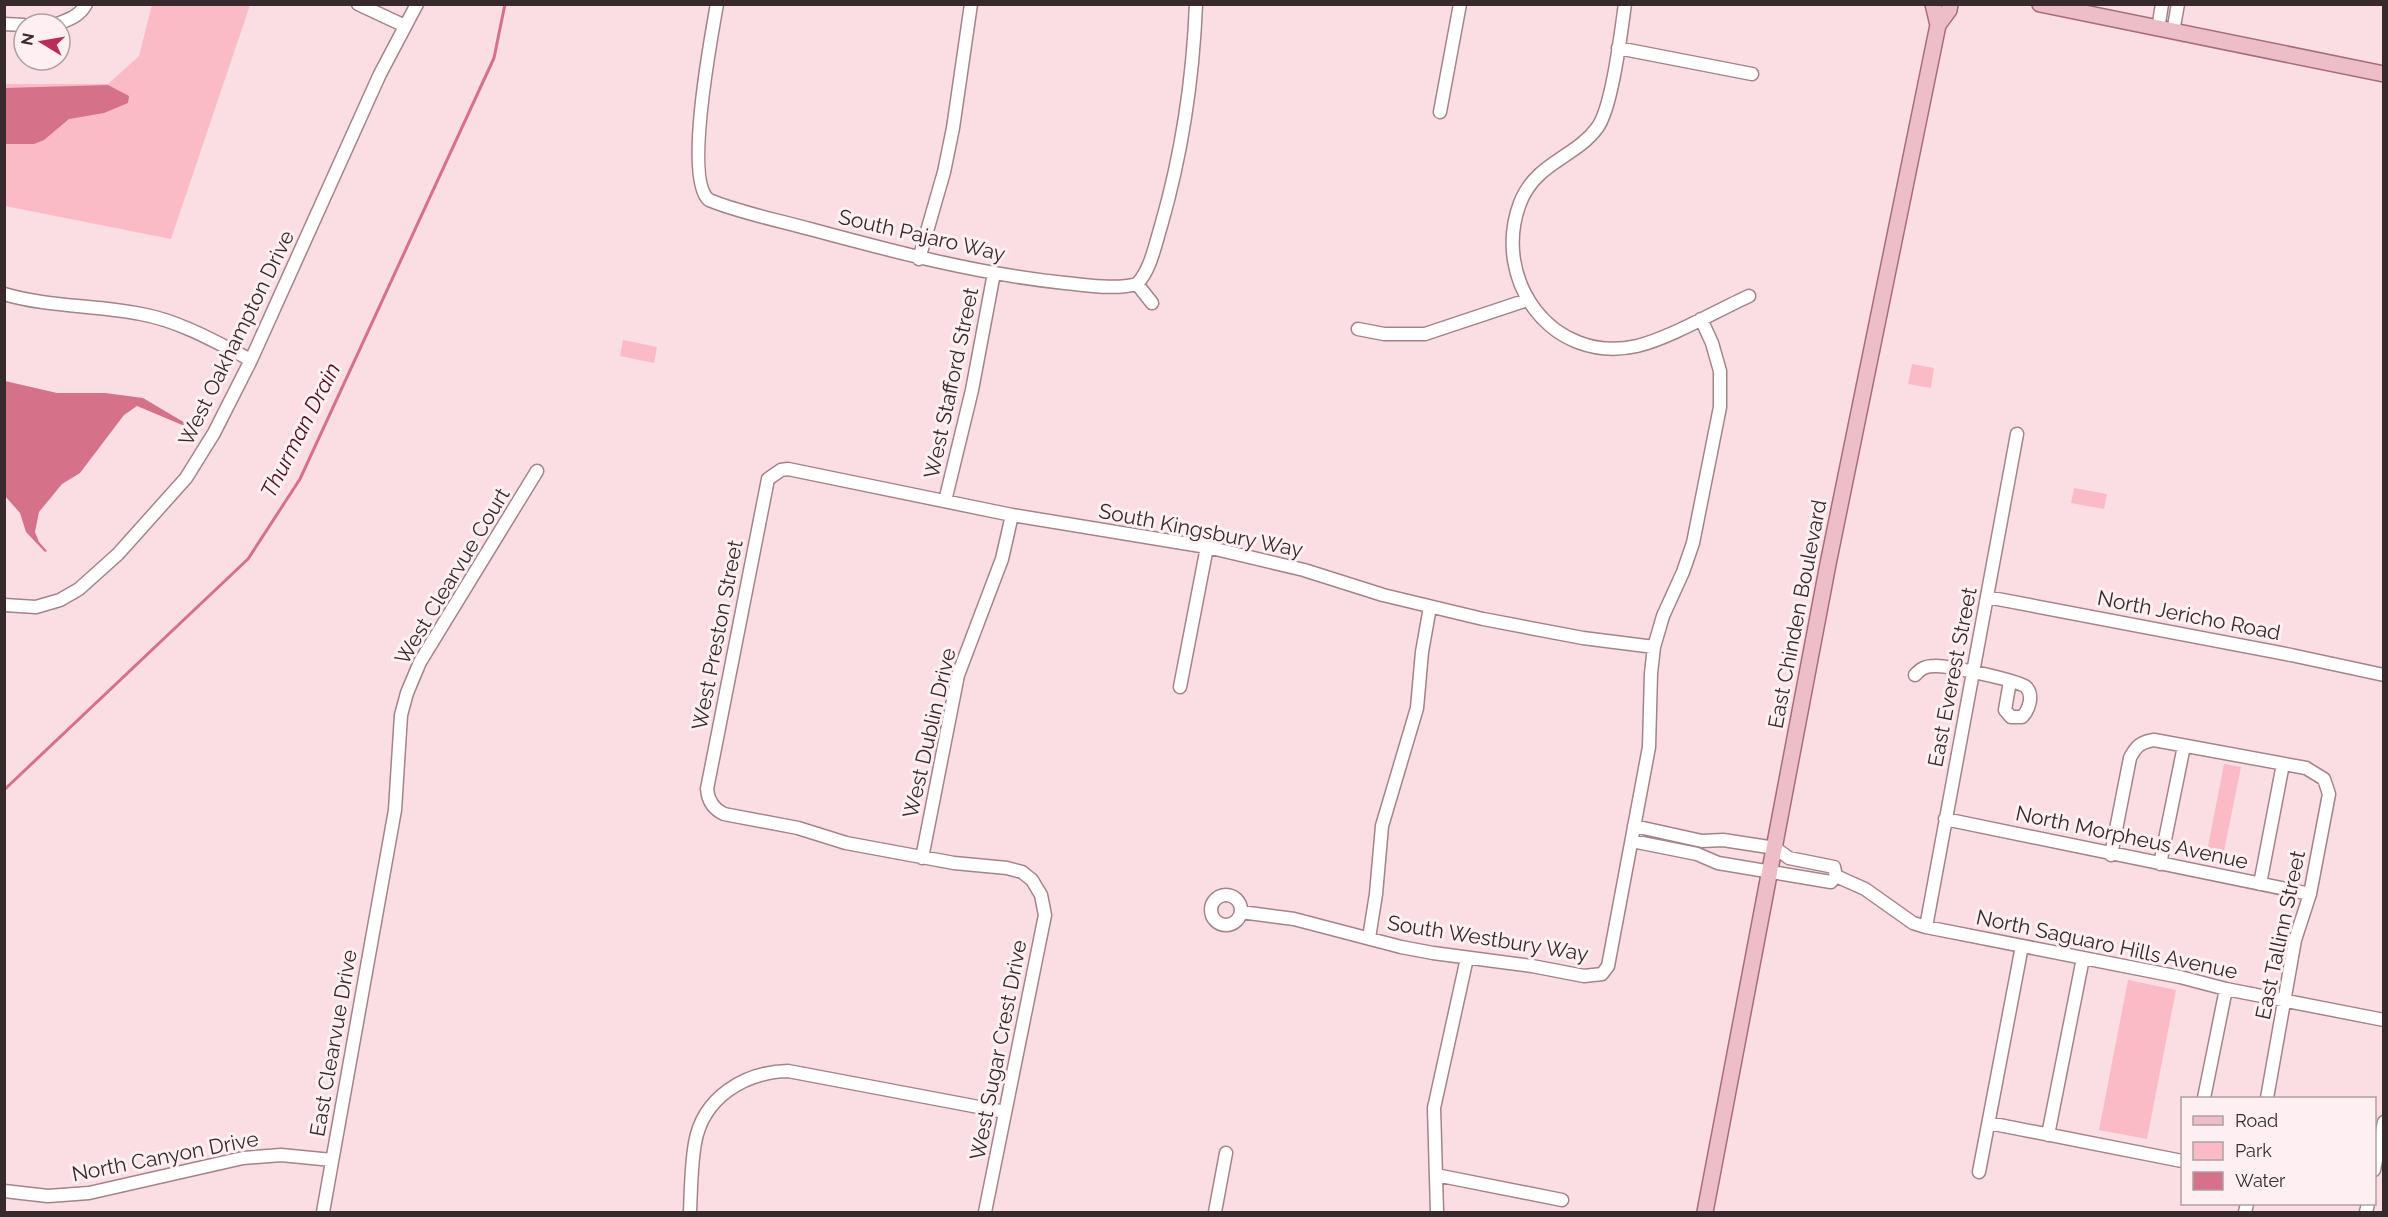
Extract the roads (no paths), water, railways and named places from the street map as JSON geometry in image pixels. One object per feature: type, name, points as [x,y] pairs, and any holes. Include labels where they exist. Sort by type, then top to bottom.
[{"type":"main road","name":"East Chinden Boulevard","points":[[1933,4],[1938,25]]},
{"type":"main road","name":"East Chinden Boulevard","points":[[1705,1212],[1834,530],[1938,25],[1949,10],[1950,4]]},
{"type":"main road","points":[[2040,4],[2384,74]]},
{"type":"street","points":[[72,18],[83,10],[86,4]]},
{"type":"street","points":[[358,4],[405,26]]},
{"type":"street","name":"West Oakhampton Drive","points":[[5,608],[36,607],[60,600],[79,589],[117,554],[186,478],[214,433],[251,360],[380,74],[417,4]]},
{"type":"street","name":"South Pajaro Way","points":[[717,4],[703,83],[700,119],[700,184],[704,196],[715,202],[919,259],[994,273],[1082,285],[1126,287],[1137,284]]},
{"type":"street","points":[[919,259],[949,150],[971,4]]},
{"type":"street","points":[[1152,303],[1137,284],[1145,276],[1156,244],[1176,169],[1191,77],[1196,4]]},
{"type":"street","points":[[1440,112],[1460,4]]},
{"type":"street","points":[[1625,4],[1606,109],[1599,127],[1587,140],[1549,164],[1533,181],[1521,199],[1514,220],[1511,247],[1514,268],[1527,300],[1542,318],[1561,333],[1580,342],[1605,348],[1637,346],[1656,340],[1749,296]]},
{"type":"street","points":[[2158,29],[2162,4]]},
{"type":"street","points":[[2173,32],[2178,4]]},
{"type":"street","points":[[1618,48],[1752,74]]},
{"type":"street","name":"West Stafford Street","points":[[945,501],[972,390],[994,273]]},
{"type":"street","points":[[4,294],[161,318],[251,360]]},
{"type":"street","points":[[1358,329],[1384,334],[1425,334],[1527,300]]},
{"type":"street","points":[[1701,319],[1717,355],[1721,389],[1720,407],[1693,543],[1683,573],[1663,616],[1654,647],[1649,747],[1632,841],[1697,854],[1718,863],[1771,870]]},
{"type":"street","name":"East Everest Street","points":[[1926,927],[2018,434]]},
{"type":"street","name":"South Kingsbury Way","points":[[774,474],[788,469],[1012,515],[1207,547],[1304,570],[1430,607],[1583,638],[1654,647]]},
{"type":"street","name":"West Clearvue Court","points":[[383,880],[396,802],[399,737],[407,693],[420,662],[537,471]]},
{"type":"street","name":"West Preston Street","points":[[774,474],[765,486],[707,789],[708,798],[717,811],[724,814],[798,828],[846,843],[922,858]]},
{"type":"street","name":"West Dublin Drive","points":[[922,858],[958,675],[1002,559],[1012,515]]},
{"type":"street","points":[[1180,687],[1207,547]]},
{"type":"street","name":"North Jericho Road","points":[[1987,597],[2384,675]]},
{"type":"street","points":[[1369,938],[1376,894],[1382,826],[1391,788],[1411,733],[1417,708],[1422,652],[1430,607]]},
{"type":"street","points":[[1915,675],[1922,668],[1936,665],[2010,681]]},
{"type":"street","points":[[2111,855],[2130,758],[2140,743],[2154,740],[2283,764],[2260,884]]},
{"type":"street","points":[[2160,864],[2184,746]]},
{"type":"street","name":"East Tallinn Street","points":[[2267,1097],[2295,940],[2310,894],[2329,794],[2324,780],[2312,770],[2283,764]]},
{"type":"street","name":"North Morpheus Avenue","points":[[1946,819],[2070,844],[2111,855],[2310,894]]},
{"type":"street","points":[[1635,826],[1702,841],[1724,840],[1775,848]]},
{"type":"street","name":"South Westbury Way","points":[[1242,912],[1294,919],[1401,947],[1584,976],[1602,974],[1608,966],[1632,841]]},
{"type":"street","name":"North Saguaro Hills Avenue","points":[[1775,848],[1789,858],[1834,867],[1836,876]]},
{"type":"street","name":"West Sugar Crest Drive","points":[[922,858],[1007,868],[1022,872],[1032,880],[1041,895],[1045,915],[985,1212]]},
{"type":"street","name":"North Saguaro Hills Avenue","points":[[1771,870],[1831,882],[1836,876]]},
{"type":"street","name":"North Saguaro Hills Avenue","points":[[1836,876],[1864,889],[1913,923],[1926,927],[2384,1020]]},
{"type":"street","name":"East Clearvue Drive","points":[[322,1212],[383,880]]},
{"type":"street","points":[[1979,1172],[2022,946]]},
{"type":"street","points":[[1437,1212],[1434,1108],[1467,958]]},
{"type":"street","points":[[2048,1135],[2082,958]]},
{"type":"street","points":[[2205,1097],[2226,989]]},
{"type":"street","points":[[690,1212],[698,1132],[707,1112],[721,1095],[739,1082],[756,1075],[788,1071],[1005,1112]]},
{"type":"street","points":[[2376,1160],[2384,1122]]},
{"type":"street","points":[[1989,1123],[2181,1161]]},
{"type":"street","points":[[1215,1212],[1226,1153]]},
{"type":"street","name":"North Canyon Drive","points":[[4,1191],[48,1196],[89,1193],[243,1158],[281,1155],[332,1160]]},
{"type":"street","points":[[1436,1175],[1562,1200]]},
{"type":"water","points":[[108,85],[129,96],[128,103],[104,113],[69,119],[44,140],[34,144],[5,144],[5,88]]},
{"type":"water","points":[[5,381],[57,393],[105,393],[143,398],[192,427],[137,406],[124,415],[80,473],[62,484],[39,512],[35,532],[39,542],[47,551],[45,552],[26,532],[20,513],[5,496]]},
{"type":"waterway","name":"Thurman Drain","points":[[4,790],[248,559],[300,479],[494,58],[505,4]]}]
